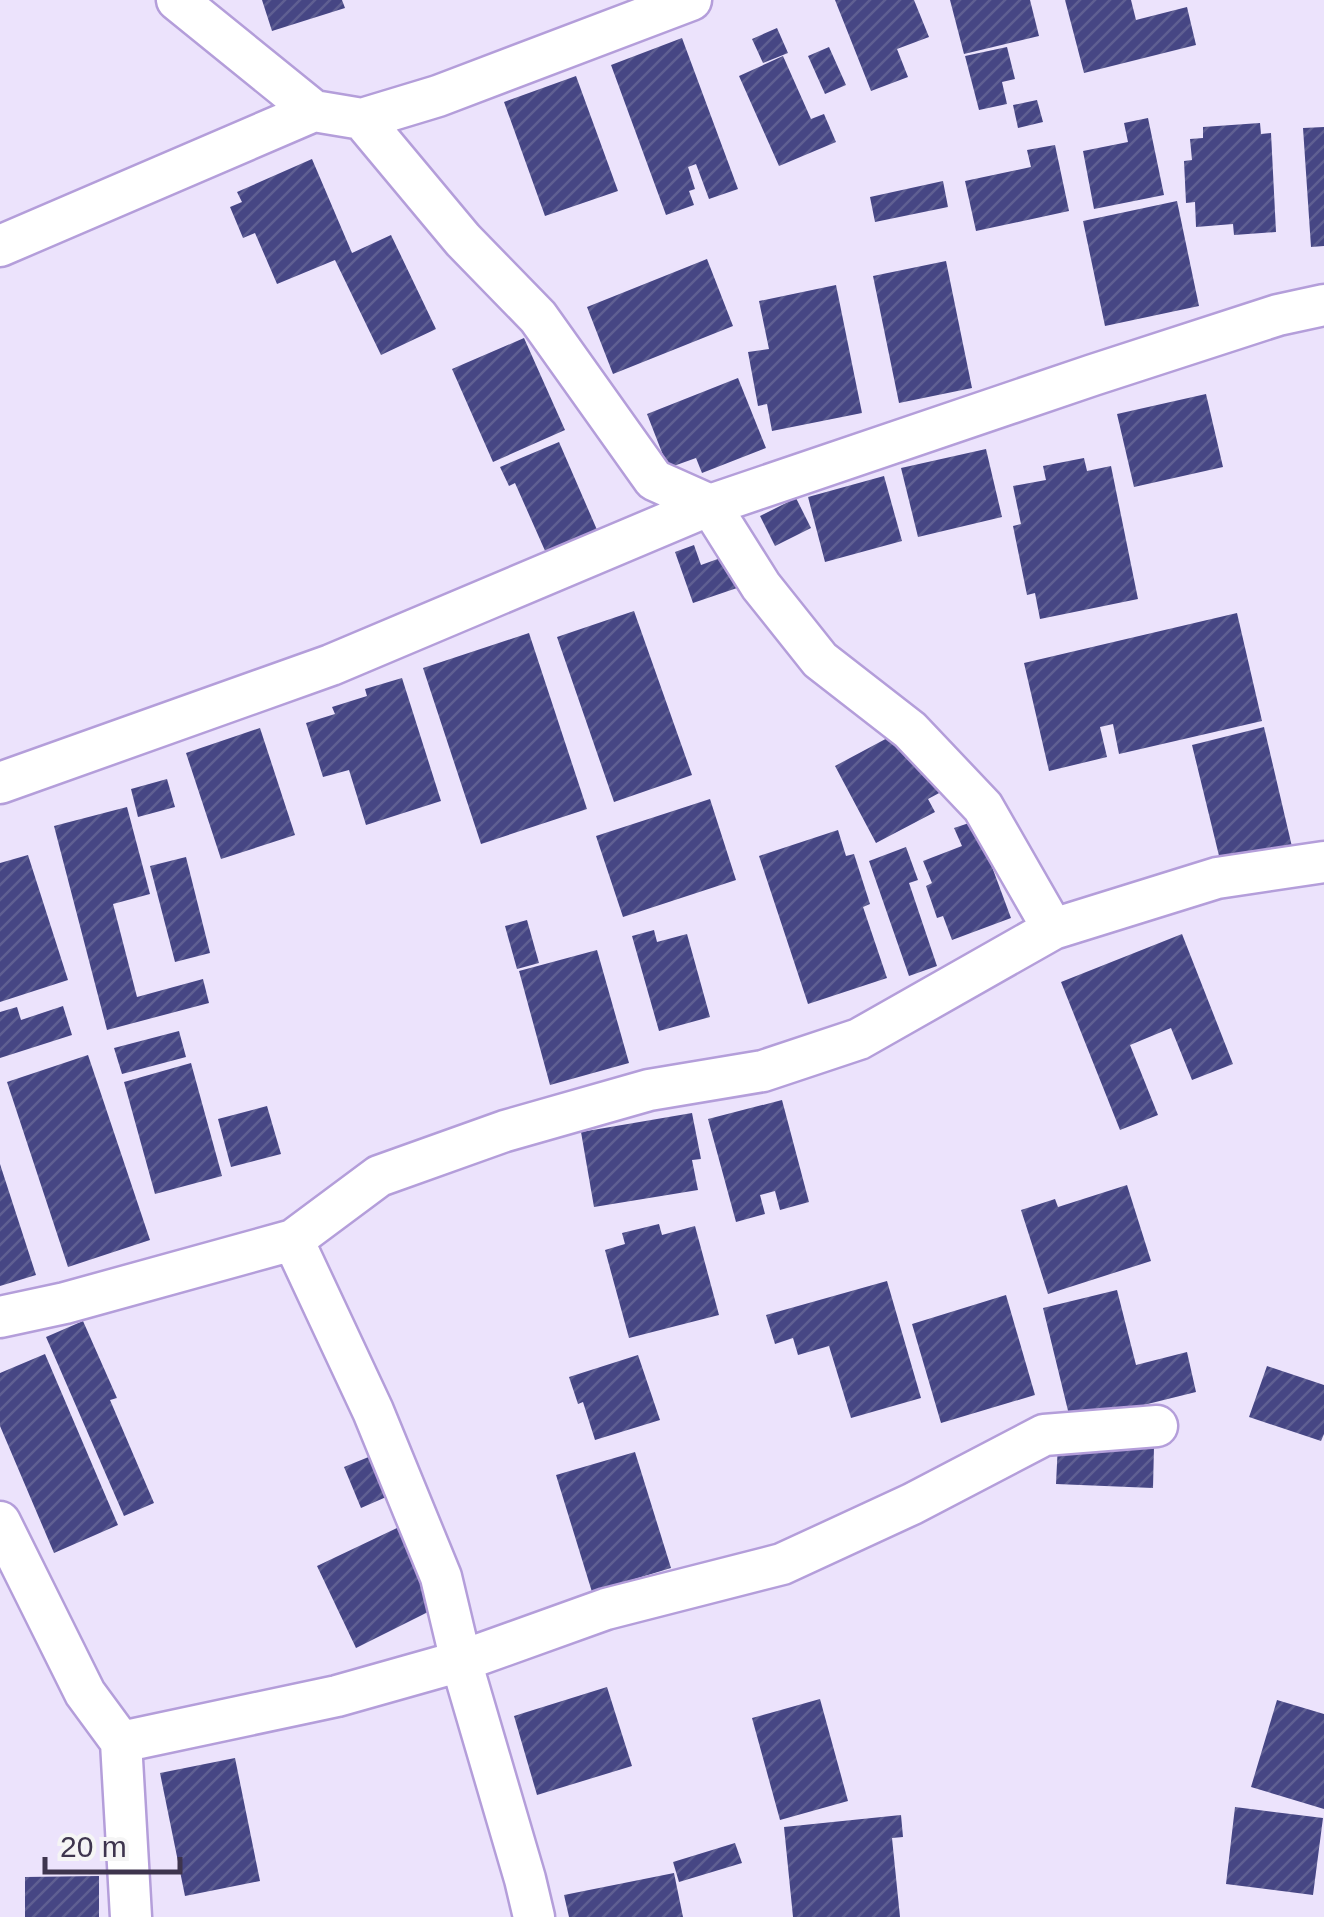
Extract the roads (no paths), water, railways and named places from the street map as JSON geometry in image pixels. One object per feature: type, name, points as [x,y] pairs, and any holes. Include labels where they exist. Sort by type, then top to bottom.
[{"type":"street","points":[[177,0],[314,111],[362,119],[438,96],[691,0]]},
{"type":"street","points":[[0,246],[314,111]]},
{"type":"street","points":[[362,119],[464,240],[538,317],[654,480],[710,506],[761,586],[820,660],[910,730],[983,806],[1053,929]]},
{"type":"street","points":[[0,783],[331,665],[710,506],[1093,375],[1324,305]]},
{"type":"street","points":[[0,1317],[293,1240],[379,1176],[505,1131],[649,1090],[764,1070],[859,1039],[1053,929],[1217,878],[1324,862]]},
{"type":"street","points":[[293,1240],[373,1411],[442,1577],[460,1661],[534,1917]]},
{"type":"street","points":[[121,1742],[337,1696],[460,1661],[606,1609],[782,1564],[912,1504],[1044,1435],[1157,1426]]},
{"type":"street","points":[[0,1522],[85,1693],[121,1742],[132,1917]]}]
